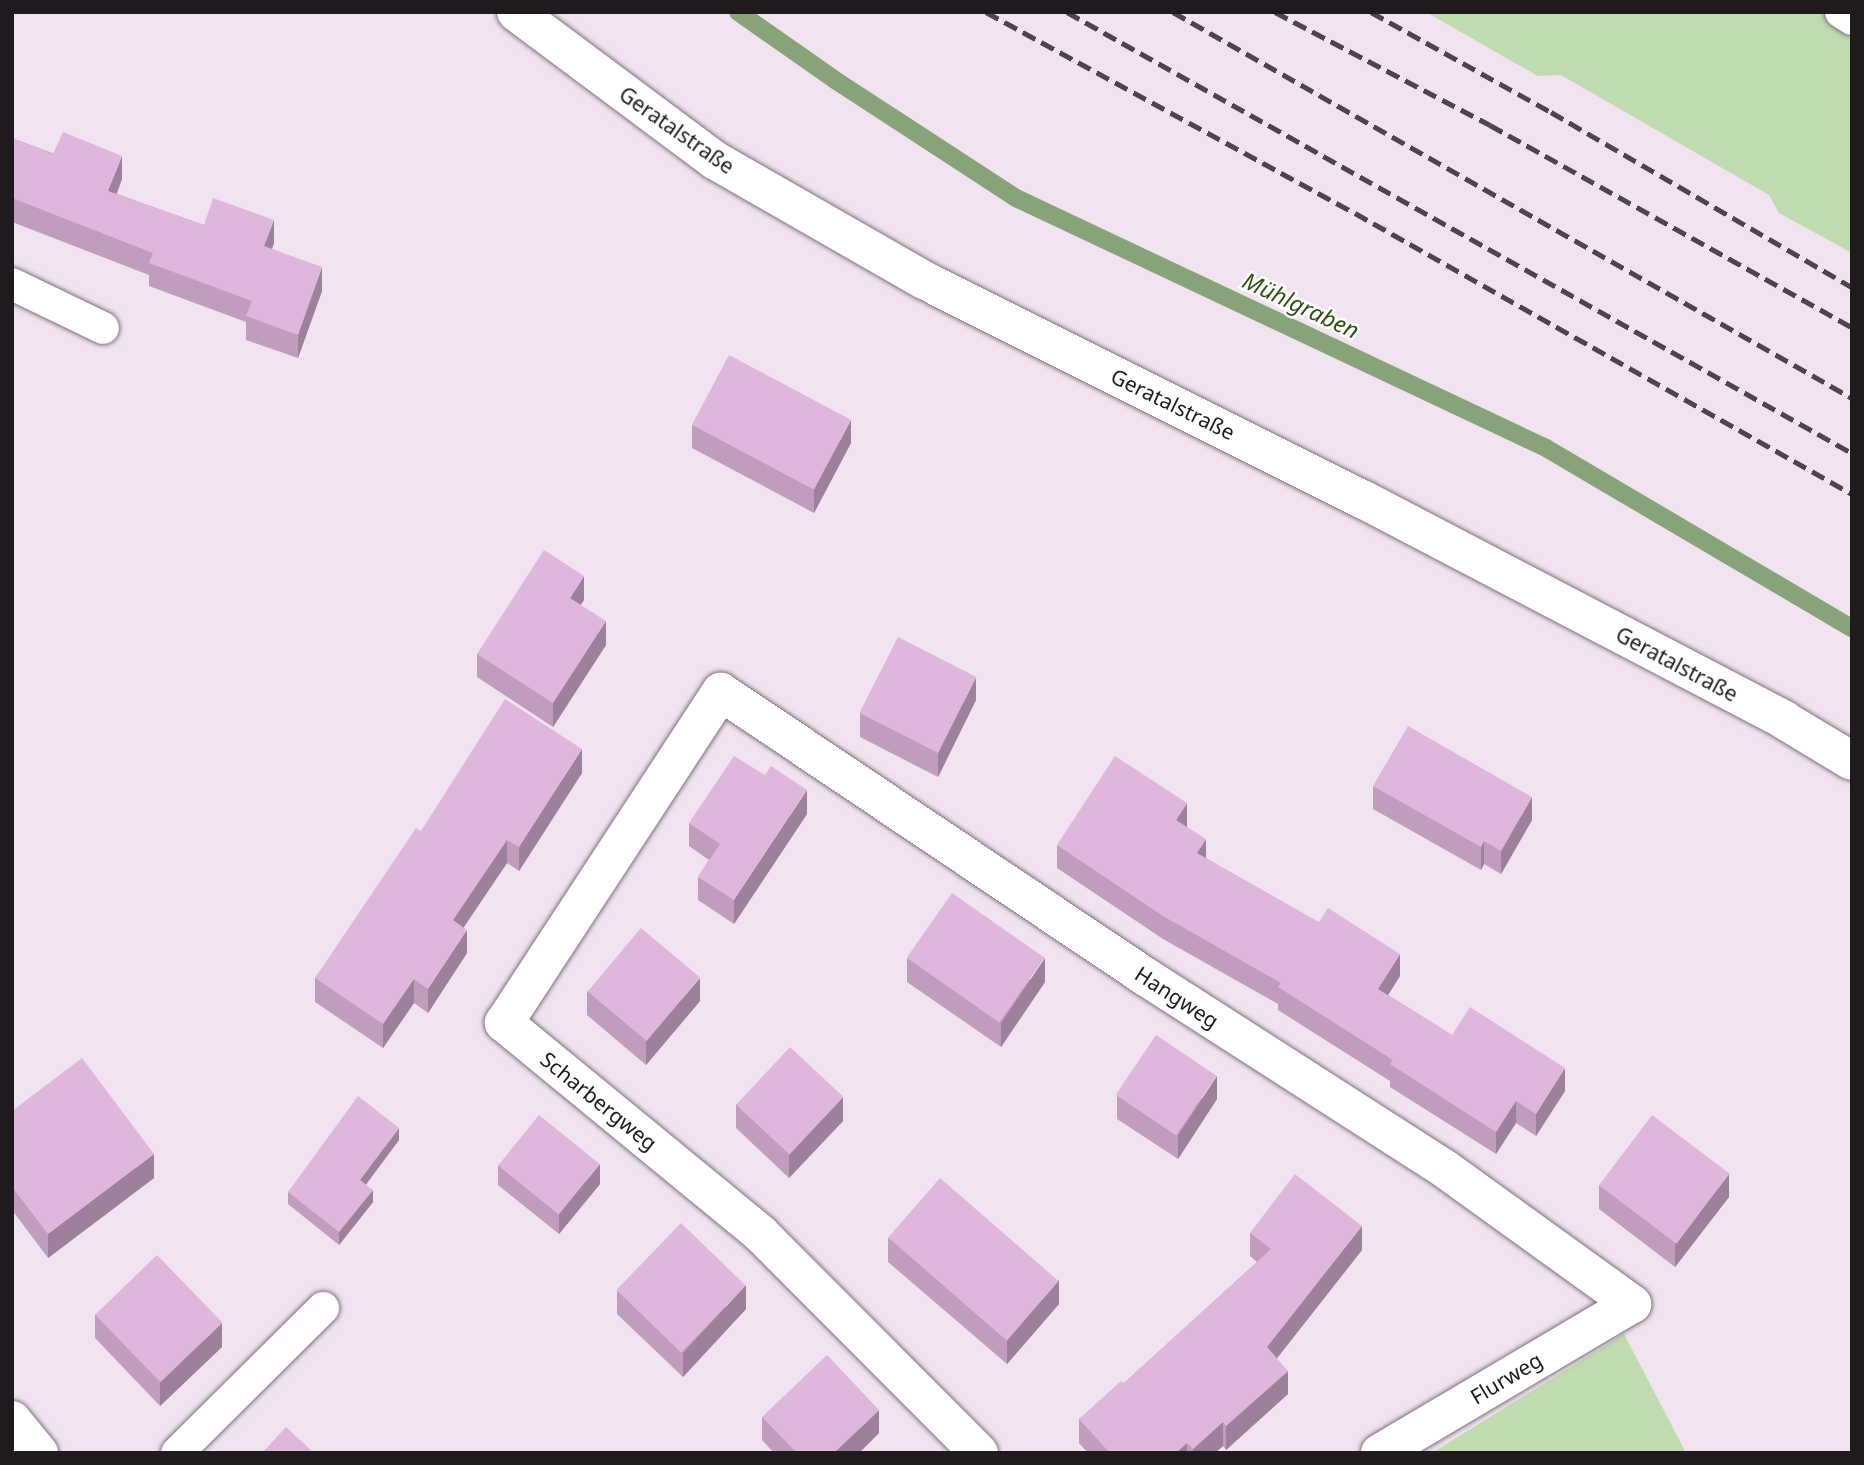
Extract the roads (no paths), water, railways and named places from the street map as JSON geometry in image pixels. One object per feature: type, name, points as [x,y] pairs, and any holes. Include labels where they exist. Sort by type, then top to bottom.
[{"type":"street","name":"Geratalstraße","points":[[516,12],[716,161],[923,280],[1364,500],[1772,714],[1852,761]]},
{"type":"street","name":"Hangweg","points":[[721,692],[1146,977],[1445,1169],[1632,1304]]},
{"type":"street","name":"Scharbergweg","points":[[721,692],[504,1023],[761,1234],[979,1453]]},
{"type":"street","name":"Flurweg","points":[[1380,1453],[1632,1304]]},
{"type":"street","points":[[12,1420],[39,1453]]},
{"type":"lane","points":[[1841,12],[1852,19]]},
{"type":"lane","points":[[12,284],[103,328]]},
{"type":"lane","points":[[177,1453],[323,1308]]},
{"type":"waterway","name":"Mühlgraben","points":[[738,12],[835,80],[1016,198],[1546,448],[1852,628]]},
{"type":"railway","points":[[986,12],[1355,213],[1852,494]]},
{"type":"railway","points":[[1067,12],[1852,453]]},
{"type":"railway","points":[[1173,12],[1852,398]]},
{"type":"railway","points":[[1275,12],[1490,125],[1852,327]]},
{"type":"railway","points":[[1371,12],[1551,112],[1852,287]]}]
